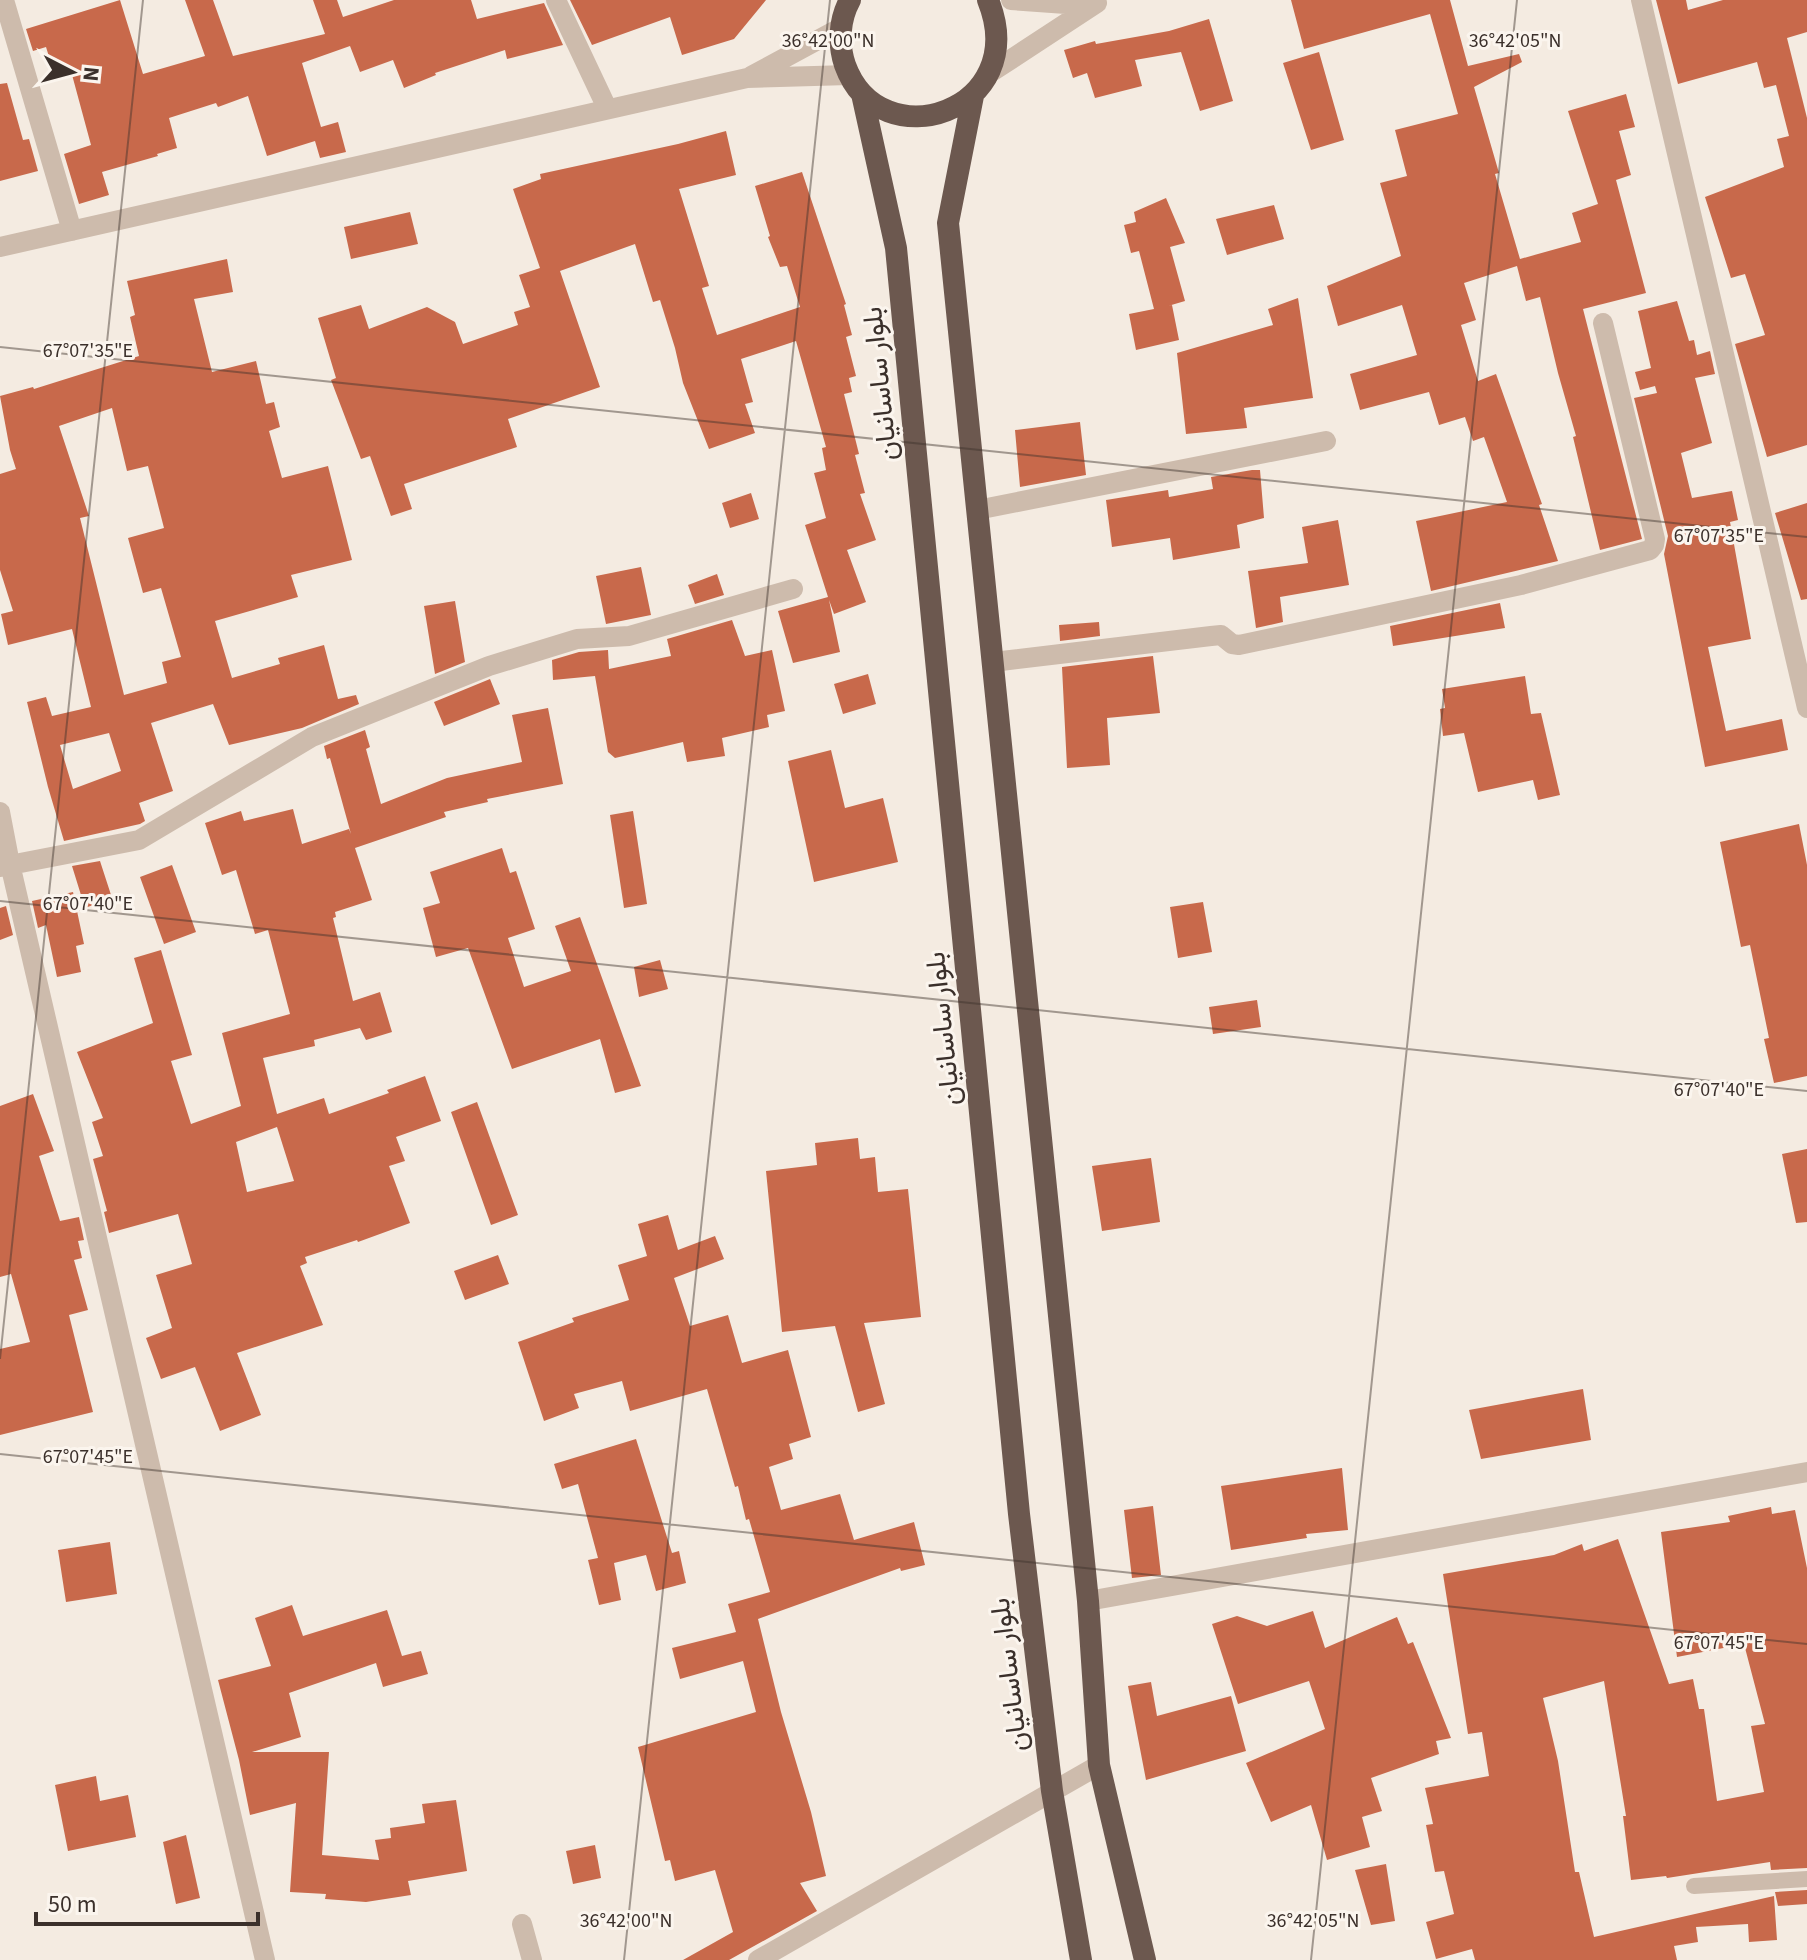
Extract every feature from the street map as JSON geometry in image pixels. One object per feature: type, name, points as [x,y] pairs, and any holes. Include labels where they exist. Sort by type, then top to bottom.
[{"type":"highway","points":[[856,84],[880,107],[901,115],[923,117],[949,111],[973,96],[990,73],[997,47],[995,19],[988,0]]},
{"type":"highway","points":[[840,28],[848,1]]},
{"type":"highway","name":"بلوار ساسانیان","points":[[840,28],[841,54],[856,84],[896,248],[1019,1514],[1052,1791],[1081,1960]]},
{"type":"highway","points":[[973,96],[948,223],[1088,1601],[1099,1765],[1145,1960]]},
{"type":"street","points":[[4,0],[72,231]]},
{"type":"street","points":[[556,0],[607,108]]},
{"type":"street","points":[[1011,0],[1066,4],[1103,2]]},
{"type":"street","points":[[1641,0],[1807,708]]},
{"type":"street","points":[[990,73],[1103,2]]},
{"type":"street","points":[[747,78],[840,28]]},
{"type":"street","points":[[0,247],[747,78],[856,84]]},
{"type":"street","points":[[993,662],[1221,635],[1232,644],[1239,645],[1521,585],[1650,550],[1655,539],[1603,323]]},
{"type":"street","points":[[977,510],[1326,441]]},
{"type":"street","points":[[5,865],[139,840],[312,737],[489,666],[577,639],[629,636],[793,589]]},
{"type":"street","points":[[0,812],[5,865],[265,1960]]},
{"type":"street","points":[[1088,1601],[1807,1472]]},
{"type":"street","points":[[758,1960],[1099,1765]]},
{"type":"street","points":[[522,1924],[532,1960]]},
{"type":"lane","points":[[1694,1886],[1807,1879]]},
{"type":"building","points":[[120,0],[143,74],[205,56],[185,0],[213,0],[233,56],[325,34],[313,0],[337,0],[343,17],[394,0],[471,0],[477,19],[544,3],[563,45],[507,59],[505,50],[435,73],[404,88],[393,60],[360,72],[350,46],[302,63],[321,127],[338,122],[346,152],[320,158],[315,141],[267,156],[248,96],[218,107],[216,103],[169,118],[177,148],[102,172],[109,195],[79,204],[64,154],[91,145],[71,71],[55,76],[46,47],[33,51],[26,29]]},
{"type":"building","points":[[570,0],[766,0],[734,39],[682,55],[670,17],[592,45]]},
{"type":"building","points":[[1291,0],[1450,0],[1468,66],[1519,54],[1522,62],[1474,87],[1520,259],[1581,242],[1572,213],[1598,204],[1568,111],[1626,94],[1635,127],[1619,131],[1631,175],[1616,180],[1646,293],[1583,309],[1642,539],[1600,550],[1573,437],[1576,436],[1540,297],[1526,301],[1517,266],[1464,283],[1476,320],[1461,325],[1478,381],[1496,374],[1542,504],[1539,505],[1558,561],[1431,591],[1416,521],[1507,502],[1484,437],[1473,441],[1465,417],[1439,425],[1429,392],[1360,410],[1350,374],[1417,355],[1402,305],[1338,326],[1327,286],[1401,256],[1380,183],[1407,176],[1395,130],[1458,114],[1430,14],[1304,49]]},
{"type":"building","points":[[1656,0],[1686,0],[1688,10],[1723,0],[1807,0],[1807,32],[1787,38],[1807,118],[1807,445],[1767,457],[1735,344],[1765,335],[1745,274],[1731,278],[1705,197],[1784,167],[1777,139],[1789,136],[1776,85],[1764,88],[1757,62],[1678,84]]},
{"type":"building","points":[[1209,19],[1233,101],[1200,111],[1181,52],[1135,60],[1142,86],[1095,98],[1087,73],[1073,78],[1064,50],[1095,41],[1096,44],[1169,31]]},
{"type":"building","points":[[1319,52],[1344,140],[1311,150],[1283,63]]},
{"type":"building","points":[[7,83],[23,140],[29,139],[38,171],[0,181],[0,84]]},
{"type":"building","points":[[726,131],[736,175],[679,189],[709,286],[702,288],[717,335],[800,307],[787,266],[780,267],[768,237],[755,186],[802,172],[846,304],[852,335],[846,337],[856,376],[849,378],[852,392],[844,394],[859,454],[855,455],[865,493],[860,494],[876,540],[847,550],[866,602],[834,614],[829,600],[840,652],[793,663],[778,611],[828,597],[805,525],[826,518],[814,473],[826,470],[822,448],[826,447],[796,341],[741,359],[753,402],[745,404],[755,433],[709,449],[683,383],[660,300],[653,302],[635,244],[560,271],[600,387],[508,419],[517,447],[404,484],[412,509],[391,516],[370,456],[361,459],[331,380],[336,378],[318,318],[361,305],[369,329],[427,307],[455,322],[463,344],[518,325],[514,312],[530,307],[519,275],[540,268],[513,189],[541,179],[540,174]]},
{"type":"building","points":[[1166,198],[1185,243],[1170,247],[1185,301],[1168,306],[1172,305],[1179,340],[1136,350],[1129,314],[1154,309],[1139,251],[1131,253],[1124,225],[1136,222],[1134,212]]},
{"type":"building","points":[[1274,205],[1284,239],[1227,255],[1216,219]]},
{"type":"building","points":[[410,212],[418,244],[351,259],[344,227]]},
{"type":"building","points":[[227,259],[233,292],[194,299],[212,372],[256,361],[266,404],[274,402],[280,427],[269,431],[282,478],[328,466],[352,560],[291,575],[298,597],[215,621],[232,678],[280,664],[278,658],[324,645],[338,699],[356,695],[359,704],[302,728],[229,745],[213,704],[151,723],[173,791],[139,803],[145,821],[140,824],[64,841],[27,702],[46,697],[52,716],[91,707],[72,629],[8,645],[1,614],[13,611],[0,570],[0,474],[16,469],[0,396],[34,389],[139,356],[130,317],[135,315],[127,281]],"holes":[[[112,408],[127,471],[148,466],[164,528],[128,538],[143,593],[161,588],[181,657],[162,662],[167,683],[124,695],[80,518],[89,516],[59,426]],[[109,733],[121,771],[73,789],[60,745]]]},
{"type":"building","points":[[1298,298],[1313,398],[1244,408],[1247,428],[1186,434],[1177,353],[1273,325],[1268,309]]},
{"type":"building","points":[[1677,301],[1689,341],[1694,340],[1697,355],[1710,351],[1715,374],[1695,378],[1712,443],[1681,453],[1692,498],[1732,491],[1738,520],[1730,522],[1751,639],[1708,647],[1726,731],[1782,719],[1788,750],[1705,767],[1664,554],[1668,536],[1634,398],[1657,393],[1655,386],[1640,390],[1635,372],[1651,368],[1638,311]]},
{"type":"building","points":[[1080,422],[1086,475],[1020,487],[1015,430]]},
{"type":"building","points":[[1260,470],[1264,518],[1237,525],[1240,548],[1173,560],[1170,538],[1112,547],[1106,500],[1168,490],[1169,497],[1213,489],[1211,477]]},
{"type":"building","points":[[751,493],[759,519],[730,528],[722,503]]},
{"type":"building","points":[[1807,503],[1807,599],[1801,600],[1775,513]]},
{"type":"building","points":[[1338,520],[1349,585],[1280,597],[1283,622],[1256,628],[1248,571],[1308,563],[1302,527]]},
{"type":"building","points":[[641,567],[651,615],[606,624],[596,576]]},
{"type":"building","points":[[717,574],[724,595],[695,604],[688,585]]},
{"type":"building","points":[[455,601],[465,662],[435,674],[424,606]]},
{"type":"building","points":[[1500,603],[1505,628],[1393,646],[1390,626]]},
{"type":"building","points":[[732,620],[745,656],[772,650],[785,711],[767,715],[769,727],[722,738],[725,756],[687,762],[683,742],[615,758],[608,752],[595,676],[553,680],[552,660],[579,652],[608,650],[609,669],[671,656],[667,639]]},
{"type":"building","points":[[1099,622],[1100,636],[1060,641],[1059,625]]},
{"type":"building","points":[[1153,656],[1160,713],[1107,718],[1110,765],[1067,768],[1062,667]]},
{"type":"building","points":[[868,674],[876,704],[843,714],[834,684]]},
{"type":"building","points":[[1525,676],[1531,714],[1541,713],[1560,795],[1538,800],[1533,780],[1478,792],[1464,733],[1443,736],[1440,709],[1445,708],[1442,689]]},
{"type":"building","points":[[490,679],[500,704],[444,726],[434,702]]},
{"type":"building","points":[[548,708],[563,784],[487,799],[488,802],[444,812],[446,817],[355,848],[372,900],[335,912],[336,917],[333,918],[353,1001],[380,992],[392,1032],[366,1040],[360,1028],[314,1040],[315,1046],[263,1058],[277,1114],[324,1098],[329,1114],[389,1093],[387,1090],[425,1076],[441,1121],[396,1137],[405,1161],[389,1166],[410,1223],[305,1257],[307,1263],[300,1266],[323,1325],[237,1353],[261,1415],[220,1431],[195,1367],[161,1379],[146,1338],[172,1328],[156,1275],[192,1264],[178,1214],[109,1233],[104,1212],[107,1211],[93,1159],[103,1156],[92,1122],[103,1118],[77,1052],[153,1023],[134,958],[161,950],[192,1055],[171,1061],[191,1124],[241,1106],[222,1033],[290,1014],[268,930],[255,934],[236,870],[222,875],[205,823],[241,811],[244,821],[293,809],[302,844],[349,829],[351,834],[324,746],[365,730],[370,747],[366,749],[381,804],[447,778],[522,762],[512,715]],"holes":[[[277,1127],[294,1181],[247,1192],[236,1142]]]},
{"type":"building","points":[[831,750],[845,808],[883,798],[898,862],[814,882],[788,761]]},
{"type":"building","points":[[633,811],[647,904],[624,908],[610,815]]},
{"type":"building","points":[[1799,824],[1807,865],[1807,1076],[1774,1083],[1764,1039],[1769,1038],[1750,945],[1741,947],[1720,842]]},
{"type":"building","points":[[502,848],[510,873],[516,871],[535,929],[508,938],[524,987],[571,971],[555,926],[580,917],[641,1086],[615,1093],[600,1039],[512,1069],[468,948],[436,957],[423,908],[440,903],[430,872]]},
{"type":"building","points":[[100,861],[112,898],[85,908],[72,866]]},
{"type":"building","points":[[172,865],[196,932],[164,944],[140,877]]},
{"type":"building","points":[[73,892],[84,944],[76,946],[81,972],[57,977],[46,925],[38,928],[32,901]]},
{"type":"building","points":[[1203,902],[1212,952],[1178,958],[1170,907]]},
{"type":"building","points":[[6,906],[13,935],[0,940],[0,908]]},
{"type":"building","points":[[660,960],[668,989],[639,997],[634,967]]},
{"type":"building","points":[[1257,1000],[1261,1027],[1213,1034],[1209,1007]]},
{"type":"building","points":[[33,1094],[54,1151],[39,1156],[60,1221],[79,1217],[84,1240],[78,1241],[82,1258],[74,1260],[88,1310],[69,1315],[93,1412],[0,1435],[0,1349],[30,1342],[11,1274],[0,1277],[0,1106]]},
{"type":"building","points":[[477,1102],[518,1215],[491,1225],[451,1112]]},
{"type":"building","points":[[858,1138],[860,1159],[875,1157],[878,1192],[908,1189],[921,1317],[864,1323],[885,1404],[858,1412],[835,1326],[782,1332],[766,1171],[817,1165],[815,1143]]},
{"type":"building","points":[[1807,1149],[1807,1222],[1796,1223],[1782,1154]]},
{"type":"building","points":[[1151,1158],[1160,1222],[1102,1231],[1092,1166]]},
{"type":"building","points":[[668,1215],[678,1250],[715,1236],[724,1259],[674,1278],[690,1326],[728,1315],[742,1363],[788,1350],[811,1437],[789,1444],[793,1459],[769,1467],[781,1510],[840,1494],[854,1540],[914,1522],[925,1565],[901,1571],[900,1568],[758,1619],[826,1876],[800,1883],[817,1911],[729,1960],[683,1960],[733,1932],[715,1870],[675,1881],[670,1860],[665,1861],[638,1747],[756,1712],[743,1661],[680,1679],[672,1648],[736,1632],[728,1604],[770,1592],[707,1389],[630,1411],[622,1381],[574,1394],[579,1408],[544,1421],[518,1342],[574,1322],[572,1318],[629,1300],[618,1265],[647,1256],[638,1224]]},
{"type":"building","points":[[498,1255],[509,1284],[465,1300],[454,1271]]},
{"type":"building","points":[[1583,1389],[1591,1440],[1481,1459],[1469,1410]]},
{"type":"building","points":[[636,1439],[672,1553],[679,1551],[686,1583],[656,1591],[646,1555],[614,1563],[621,1600],[599,1605],[588,1560],[598,1558],[578,1484],[562,1489],[554,1464]]},
{"type":"building","points":[[1342,1468],[1348,1530],[1306,1534],[1307,1538],[1231,1550],[1221,1486]]},
{"type":"building","points":[[1153,1506],[1161,1575],[1132,1578],[1124,1510]]},
{"type":"building","points":[[1771,1507],[1772,1514],[1795,1510],[1807,1568],[1807,1868],[1771,1870],[1770,1862],[1667,1878],[1631,1880],[1623,1816],[1626,1816],[1604,1681],[1543,1698],[1558,1761],[1575,1872],[1579,1872],[1594,1937],[1774,1896],[1777,1940],[1749,1942],[1748,1924],[1696,1927],[1698,1942],[1674,1946],[1677,1960],[1475,1960],[1472,1949],[1436,1959],[1426,1922],[1454,1914],[1444,1871],[1435,1872],[1426,1825],[1433,1824],[1425,1788],[1489,1776],[1482,1732],[1468,1734],[1443,1574],[1554,1555],[1582,1544],[1584,1551],[1618,1539],[1669,1684],[1693,1679],[1699,1709],[1704,1709],[1717,1801],[1764,1792],[1751,1726],[1765,1724],[1744,1644],[1677,1657],[1661,1532],[1730,1522],[1728,1516]]},
{"type":"building","points":[[110,1542],[117,1594],[66,1602],[58,1550]]},
{"type":"building","points":[[292,1605],[303,1636],[387,1610],[402,1656],[421,1651],[428,1674],[383,1687],[376,1663],[289,1693],[301,1737],[252,1752],[329,1752],[322,1855],[379,1860],[375,1840],[391,1838],[390,1828],[425,1823],[422,1804],[456,1800],[467,1871],[408,1881],[411,1895],[366,1902],[325,1899],[326,1894],[290,1892],[296,1803],[250,1815],[218,1680],[271,1666],[255,1618]]},
{"type":"building","points":[[1313,1611],[1325,1648],[1397,1617],[1408,1644],[1413,1642],[1451,1738],[1436,1741],[1439,1754],[1371,1778],[1382,1811],[1362,1817],[1370,1847],[1327,1860],[1311,1805],[1271,1822],[1246,1763],[1325,1729],[1309,1681],[1238,1704],[1212,1624],[1237,1616],[1267,1626]]},
{"type":"building","points":[[1151,1682],[1157,1716],[1231,1696],[1246,1751],[1146,1780],[1128,1686]]},
{"type":"building","points":[[96,1776],[100,1801],[128,1795],[136,1837],[68,1851],[55,1785]]},
{"type":"building","points":[[186,1835],[200,1898],[176,1904],[163,1842]]},
{"type":"building","points":[[595,1845],[601,1878],[573,1884],[566,1851]]},
{"type":"building","points":[[1386,1864],[1395,1921],[1371,1925],[1355,1870]]},
{"type":"building","points":[[1807,1890],[1807,1904],[1778,1906],[1775,1892]]}]
